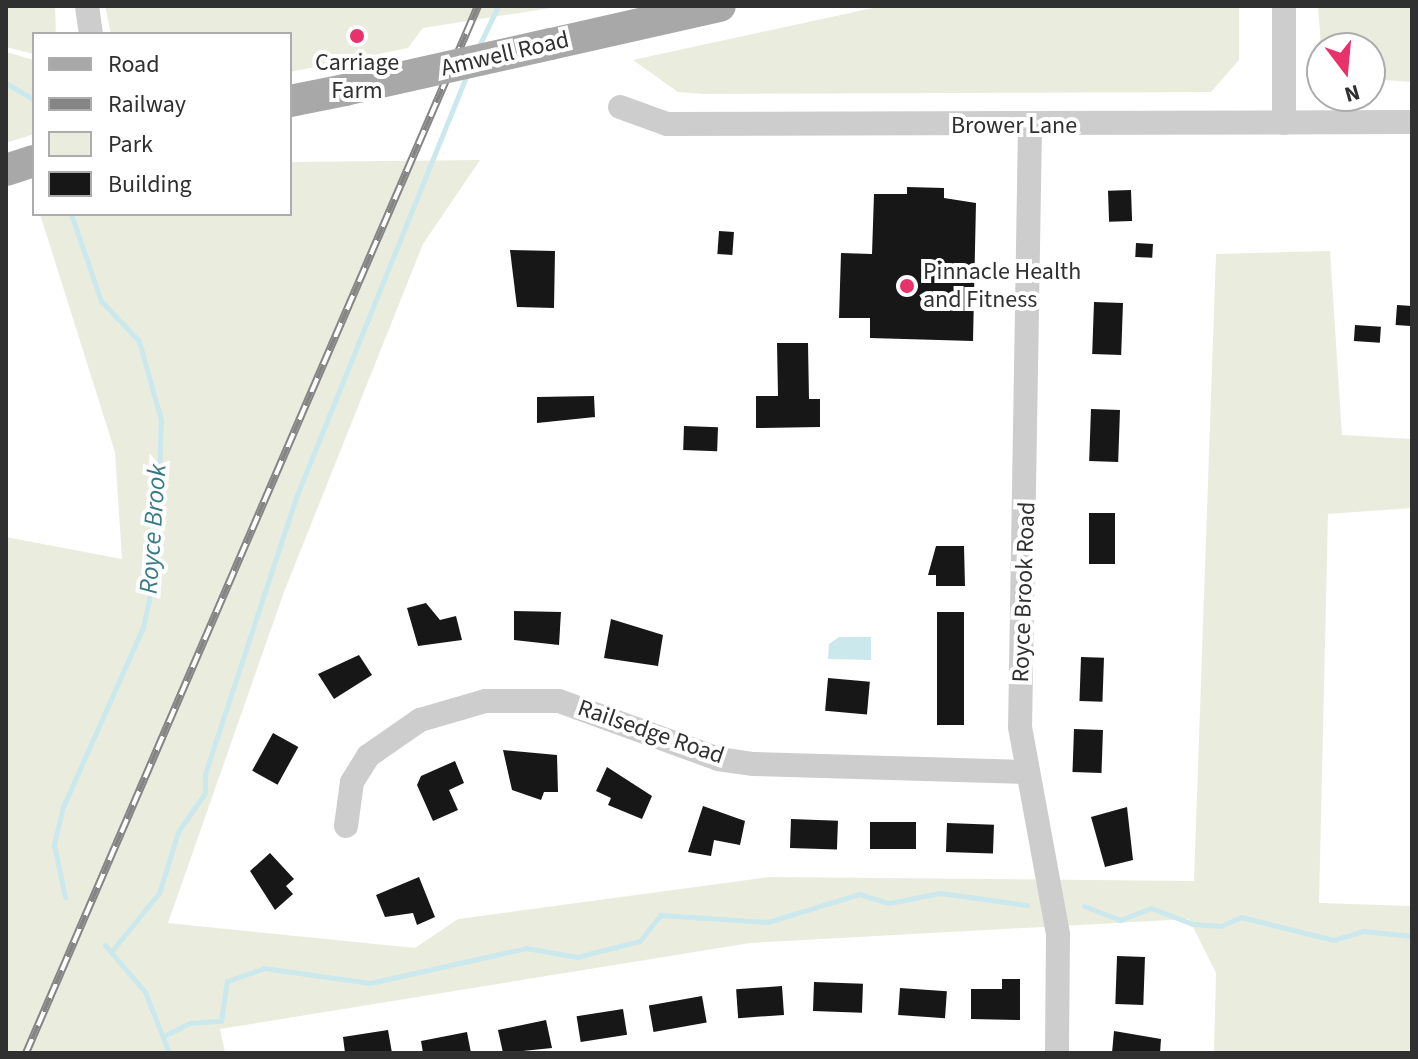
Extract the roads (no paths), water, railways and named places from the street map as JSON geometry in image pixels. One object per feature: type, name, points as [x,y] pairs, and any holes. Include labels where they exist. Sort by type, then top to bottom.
[{"type":"main road","name":"Amwell Road","points":[[292,101],[720,6]]},
{"type":"main road","points":[[6,170],[32,162]]},
{"type":"street","points":[[87,6],[91,32]]},
{"type":"street","points":[[1284,6],[1284,123]]},
{"type":"street","name":"Brower Lane","points":[[620,107],[667,124],[1030,127],[1412,122]]},
{"type":"street","name":"Royce Brook Road","points":[[1030,127],[1024,772],[1057,923],[1057,1053]]},
{"type":"street","name":"Railsedge Road","points":[[346,826],[352,782],[368,756],[420,720],[485,701],[559,701],[718,759],[754,764],[1024,772]]},
{"type":"water","points":[[839,637],[871,637],[871,660],[828,659],[829,644]]},
{"type":"waterway","points":[[478,48],[498,6]]},
{"type":"waterway","points":[[111,952],[159,893],[178,832],[205,793],[205,774],[297,495],[466,76]]},
{"type":"waterway","name":"Royce Brook","points":[[6,83],[32,99]]},
{"type":"waterway","name":"Royce Brook","points":[[65,897],[54,845],[62,809],[143,627],[156,568],[161,420],[139,341],[101,301],[72,216]]},
{"type":"waterway","points":[[166,1035],[190,1023],[221,1021],[227,981],[264,968],[370,983],[526,948],[577,957],[640,941],[660,915],[768,922],[859,894],[889,903],[940,893],[1027,905]]},
{"type":"waterway","points":[[1084,906],[1120,920],[1151,908],[1193,924],[1221,926],[1241,917],[1334,940],[1363,931],[1412,936]]},
{"type":"waterway","name":"Royce Brook","points":[[105,945],[145,992],[169,1053]]},
{"type":"railway","points":[[26,1053],[478,6]]},
{"type":"place","name":"Carriage Farm","points":[[357,36]]},
{"type":"place","name":"Pinnacle Health and Fitness","points":[[907,286]]}]
